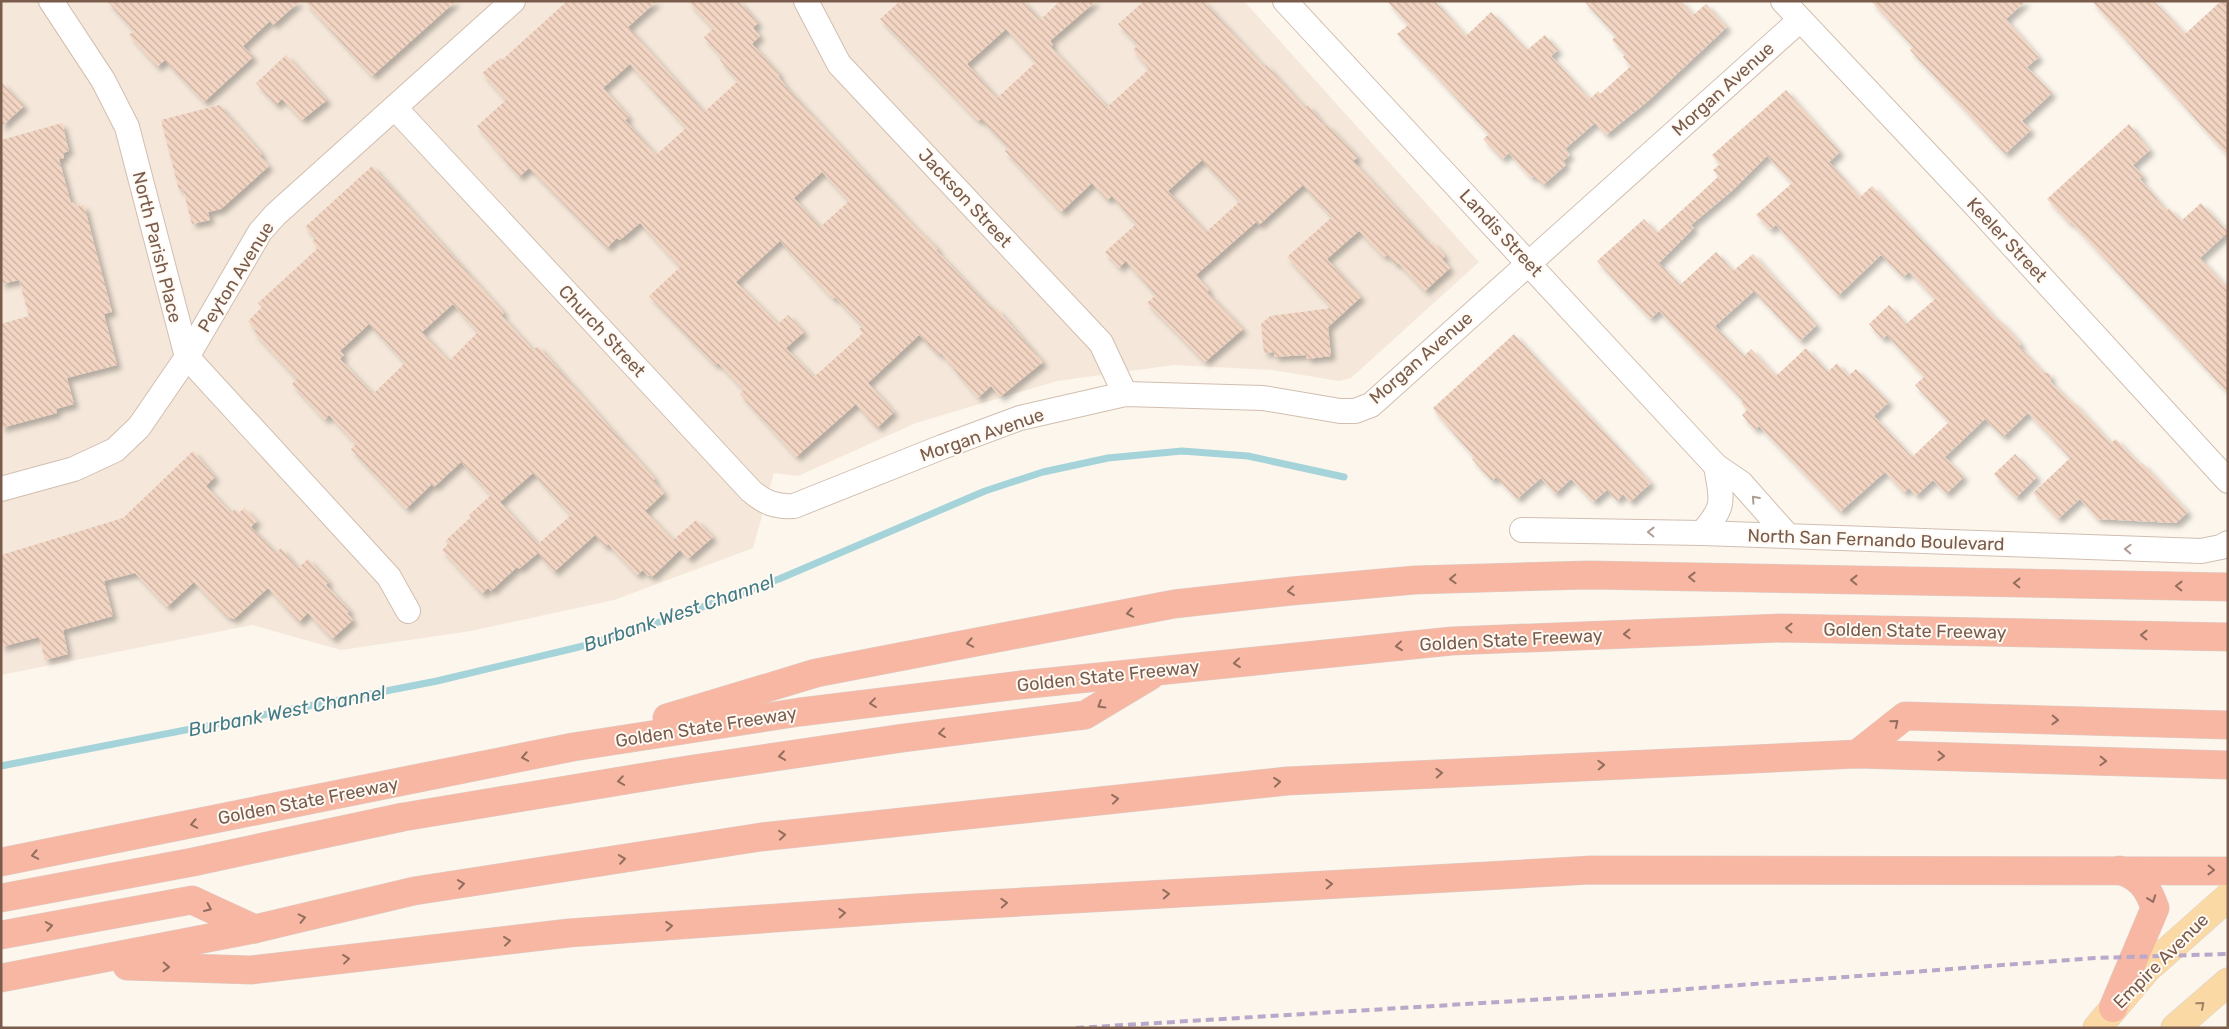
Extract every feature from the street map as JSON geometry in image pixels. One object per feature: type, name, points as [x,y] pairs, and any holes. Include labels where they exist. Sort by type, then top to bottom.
[{"type":"highway","points":[[573,747],[816,673],[1174,604],[1292,590],[1415,580],[1589,575],[2228,587]]},
{"type":"highway","name":"Golden State Freeway","points":[[1,862],[573,747],[800,712],[1158,671],[1452,641],[1781,628],[2228,637]]},
{"type":"highway","points":[[1,898],[193,862],[403,817],[687,770],[903,738],[1085,715],[1158,671]]},
{"type":"highway","points":[[1857,754],[1905,716],[2228,725]]},
{"type":"highway","points":[[1,978],[83,964],[255,929],[414,892],[770,836],[1287,781],[1857,754],[2228,765]]},
{"type":"highway","points":[[83,964],[252,970],[569,933],[915,908],[1590,870],[2117,869],[2228,871]]},
{"type":"highway","points":[[2105,1018],[2155,908],[2148,888],[2141,880],[2132,874],[2117,869]]},
{"type":"highway","points":[[1,935],[192,900],[255,929]]},
{"type":"main road","name":"Empire Avenue","points":[[2105,1018],[2147,969],[2228,897]]},
{"type":"main road","points":[[2175,1028],[2228,982]]},
{"type":"street","name":"North Parish Place","points":[[51,1],[103,80],[127,127],[187,357],[389,577],[408,611]]},
{"type":"street","name":"Peyton Avenue","points":[[1,489],[74,469],[115,450],[139,427],[187,357],[260,232],[275,215],[513,1]]},
{"type":"street","name":"Jackson Street","points":[[806,1],[839,64],[1101,344],[1125,394]]},
{"type":"street","name":"Landis Street","points":[[1285,1],[1716,466],[1741,483],[1788,536]]},
{"type":"street","name":"Keeler Street","points":[[1782,1],[1977,207],[2228,481]]},
{"type":"street","name":"Morgan Avenue","points":[[830,492],[1020,418],[1125,394],[1263,398],[1340,411],[1355,411],[1371,404],[1800,20]]},
{"type":"street","name":"Church Street","points":[[395,108],[751,491],[760,498],[780,507],[794,506],[830,492]]},
{"type":"street","points":[[1702,533],[1719,514],[1721,506],[1716,466]]},
{"type":"street","name":"North San Fernando Boulevard","points":[[1522,530],[1702,533],[2201,552],[2221,547],[2228,543]]},
{"type":"shaded area","points":[[1,1],[1244,1],[1479,262],[1351,378],[1339,381],[1272,370],[1174,365],[1057,381],[916,423],[798,476],[774,473],[753,548],[614,600],[471,631],[341,650],[252,625],[1,675]]},
{"type":"building","points":[[107,1],[300,1],[273,25],[270,21],[243,46],[253,57],[204,102],[165,60],[157,67],[129,35],[134,31]]},
{"type":"building","points":[[304,1],[456,1],[372,76]]},
{"type":"building","points":[[567,1],[657,1],[628,27],[704,112],[738,81],[704,37],[713,29],[688,1],[739,1],[758,23],[753,28],[760,36],[752,44],[780,75],[778,76],[787,88],[914,226],[938,249],[936,250],[983,300],[995,311],[997,309],[1043,362],[1000,397],[991,386],[978,398],[941,353],[939,355],[919,335],[868,383],[894,412],[877,428],[856,404],[796,457],[740,394],[744,390],[718,363],[715,365],[649,296],[680,267],[640,223],[620,240],[617,238],[607,248],[529,168],[519,177],[477,126],[506,100],[482,73],[500,58],[502,60]],"holes":[[[630,64],[686,128],[656,155],[625,120],[629,117],[603,88]],[[822,172],[849,201],[820,227],[794,198]],[[780,241],[833,299],[835,297],[863,326],[859,329],[863,333],[814,377],[786,348],[804,332],[788,315],[778,324],[736,282]]]},
{"type":"building","points":[[900,1],[1023,1],[1040,20],[1060,1],[1096,1],[1050,41],[1053,45],[1051,47],[1107,107],[1149,69],[1133,50],[1138,45],[1118,24],[1144,1],[1203,1],[1264,67],[1266,65],[1305,108],[1308,105],[1325,126],[1327,125],[1358,157],[1353,161],[1430,245],[1432,242],[1445,256],[1442,259],[1450,268],[1425,291],[1398,263],[1396,265],[1387,255],[1384,257],[1359,231],[1327,259],[1361,297],[1328,327],[1331,356],[1307,359],[1306,355],[1274,357],[1274,352],[1264,353],[1261,324],[1270,316],[1332,308],[1287,257],[1332,217],[1303,185],[1259,225],[1256,222],[1196,275],[1209,290],[1207,292],[1243,329],[1205,362],[1147,303],[1156,295],[1126,261],[1119,268],[1105,252],[1136,224],[1112,196],[1107,200],[1092,183],[1061,212],[1005,151],[1009,148],[981,119],[978,121],[880,19]],"holes":[[[1006,29],[1036,62],[997,98],[967,64]],[[1202,160],[1240,201],[1206,232],[1168,191]]]},
{"type":"building","points":[[1387,1],[1435,1],[1466,36],[1491,12],[1527,50],[1545,35],[1558,50],[1551,56],[1590,99],[1598,91],[1600,94],[1631,66],[1623,57],[1625,54],[1612,40],[1616,36],[1584,1],[1681,1],[1693,15],[1706,4],[1727,27],[1647,102],[1606,135],[1595,123],[1565,149],[1570,155],[1563,161],[1566,165],[1543,185],[1534,176],[1531,178],[1509,153],[1502,159],[1483,139],[1489,134],[1397,34],[1408,25]]},
{"type":"building","points":[[1871,1],[2026,1],[2006,19],[2039,57],[2027,67],[2052,93],[2022,121],[2031,130],[2005,154],[1910,50],[1913,47]]},
{"type":"building","points":[[2092,1],[2154,1],[2185,34],[2221,1],[2228,1],[2228,156]]},
{"type":"building","points":[[286,55],[327,100],[302,120],[282,99],[276,105],[256,83]]},
{"type":"building","points":[[1,82],[24,106],[1,127]]},
{"type":"building","points":[[1786,90],[1840,152],[1829,162],[1860,197],[1872,186],[1998,321],[2006,327],[2021,344],[2019,346],[2043,372],[2050,374],[2051,382],[2076,405],[2111,443],[2116,439],[2140,465],[2142,463],[2188,512],[2176,523],[2097,519],[2080,499],[2058,519],[2033,493],[2070,458],[2028,413],[2003,437],[1985,419],[1945,457],[1964,477],[1946,494],[1933,480],[1916,496],[1909,488],[1904,493],[1885,472],[1840,512],[1759,426],[1755,430],[1742,415],[1747,410],[1741,403],[1743,401],[1659,311],[1650,319],[1597,261],[1644,219],[1657,233],[1719,176],[1713,170],[1720,164],[1712,155]],"holes":[[[1767,156],[1792,183],[1756,215],[1770,230],[1776,225],[1838,296],[1881,255],[1903,277],[1909,272],[1935,299],[1906,324],[1889,305],[1869,324],[1882,339],[1887,335],[1924,377],[1915,385],[1949,422],[1912,457],[1874,416],[1889,402],[1856,369],[1848,376],[1837,363],[1828,372],[1806,348],[1776,376],[1751,349],[1744,356],[1715,326],[1754,291],[1800,341],[1817,325],[1753,254],[1733,271],[1716,252],[1680,285],[1659,263],[1694,228],[1691,225],[1733,190]]]},
{"type":"building","points":[[219,105],[262,154],[260,156],[269,166],[221,209],[208,212],[210,220],[192,224],[183,189],[179,190],[161,120]]},
{"type":"building","points":[[62,123],[69,151],[63,153],[64,158],[59,159],[71,203],[75,202],[77,207],[84,205],[112,312],[104,314],[117,365],[67,378],[74,404],[56,409],[57,413],[1,428],[1,324],[29,316],[19,280],[1,284],[1,140]]},
{"type":"building","points":[[2129,124],[2150,150],[2133,165],[2143,176],[2140,179],[2167,211],[2169,208],[2181,221],[2201,203],[2228,232],[2200,258],[2228,288],[2228,393],[2071,222],[2070,224],[2047,199]]},
{"type":"building","points":[[372,166],[504,313],[501,315],[533,350],[538,346],[655,479],[653,480],[664,493],[645,511],[673,540],[696,520],[713,537],[688,559],[680,550],[652,577],[648,576],[643,570],[637,575],[608,544],[605,547],[595,535],[554,572],[538,553],[519,569],[517,567],[491,591],[488,588],[482,594],[442,550],[448,544],[445,541],[491,495],[461,462],[434,487],[432,484],[406,509],[351,449],[356,444],[329,415],[325,420],[292,384],[297,379],[257,336],[254,332],[256,330],[248,321],[262,307],[258,303],[318,248],[312,241],[316,238],[305,227]],"holes":[[[453,304],[478,332],[449,361],[422,332]],[[369,324],[405,363],[373,394],[340,359],[344,355],[340,351]],[[533,473],[571,515],[538,544],[500,502]]]},
{"type":"building","points":[[1514,334],[1651,483],[1630,502],[1623,494],[1617,501],[1607,490],[1593,502],[1571,479],[1555,494],[1541,478],[1517,499],[1496,477],[1492,481],[1436,413],[1433,408]]},
{"type":"building","points":[[193,451],[215,477],[206,486],[231,513],[235,509],[239,513],[244,508],[257,521],[251,527],[276,553],[281,548],[298,568],[308,559],[329,582],[326,585],[350,611],[347,613],[353,620],[332,639],[308,613],[299,622],[268,588],[234,619],[226,616],[194,582],[167,607],[135,573],[104,581],[113,616],[63,630],[68,654],[45,660],[39,637],[1,647],[1,555],[123,518]]},
{"type":"building","points":[[2015,454],[2037,477],[2016,498],[1994,474]]},
{"type":"waterway","name":"Burbank West Channel","points":[[1,766],[437,681],[579,647],[672,618],[779,579],[985,491],[1043,472],[1108,458],[1182,451],[1248,456],[1344,477]]},
{"type":"railway","points":[[1076,1028],[1596,996],[2095,958],[2228,954]]}]
